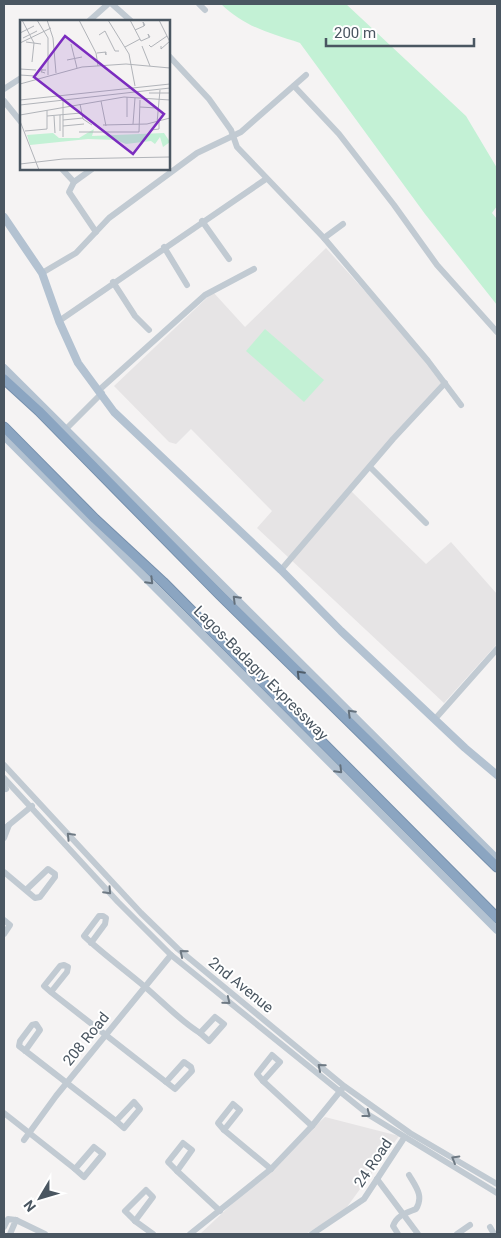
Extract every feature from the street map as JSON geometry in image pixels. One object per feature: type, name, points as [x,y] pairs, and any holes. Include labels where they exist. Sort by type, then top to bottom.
[{"type":"highway","name":"Lagos-Badagry Expressway","points":[[4,379],[39,411],[220,595],[497,867]]},
{"type":"highway","name":"Lagos-Badagry Expressway","points":[[4,427],[95,519],[163,582],[497,918]]},
{"type":"main road","points":[[4,217],[42,273],[59,322],[78,362],[114,412],[281,570],[341,631],[497,775]]},
{"type":"main road","points":[[4,368],[497,859]]},
{"type":"main road","name":"Lagos-Badagry Expressway","points":[[4,436],[497,930]]},
{"type":"street","points":[[90,20],[108,4]]},
{"type":"street","points":[[112,4],[130,20]]},
{"type":"street","points":[[198,4],[205,10]]},
{"type":"street","points":[[170,57],[209,99],[231,130],[237,147],[324,238],[445,383],[461,405]]},
{"type":"street","points":[[42,273],[76,253],[109,218],[191,157],[242,132],[306,75]]},
{"type":"street","points":[[4,88],[20,79]]},
{"type":"street","points":[[294,86],[339,134],[394,205],[437,265],[497,332]]},
{"type":"street","points":[[4,101],[20,121]]},
{"type":"street","points":[[63,170],[74,182]]},
{"type":"street","points":[[91,170],[74,182],[69,192],[96,232]]},
{"type":"street","points":[[59,322],[113,282],[266,179]]},
{"type":"street","points":[[202,221],[229,259]]},
{"type":"street","points":[[324,238],[343,224]]},
{"type":"street","points":[[164,247],[188,284]]},
{"type":"street","points":[[66,428],[100,392],[206,295],[254,268]]},
{"type":"street","points":[[113,282],[135,316],[150,330]]},
{"type":"street","points":[[281,570],[445,383]]},
{"type":"street","points":[[370,467],[426,523]]},
{"type":"street","points":[[435,719],[497,651]]},
{"type":"street","name":"2nd Avenue","points":[[4,765],[141,913],[178,949],[344,1086],[410,1133],[497,1184]]},
{"type":"street","name":"2nd Avenue","points":[[4,778],[136,922],[171,955],[339,1092],[404,1138],[497,1193]]},
{"type":"street","points":[[4,838],[6,826],[36,801]]},
{"type":"street","points":[[4,872],[26,890],[38,898],[55,877],[55,874],[48,868],[26,890]]},
{"type":"street","points":[[4,920],[10,925],[4,934]]},
{"type":"street","points":[[91,943],[200,1034]]},
{"type":"street","name":"208 Road","points":[[24,1140],[66,1083],[171,955]]},
{"type":"street","points":[[51,992],[166,1082]]},
{"type":"street","points":[[25,1051],[116,1121]]},
{"type":"street","points":[[263,1081],[312,1126]]},
{"type":"street","points":[[190,1234],[271,1169],[312,1126],[344,1086]]},
{"type":"street","points":[[4,1113],[75,1169],[85,1176],[102,1155],[102,1152],[92,1148],[75,1169]]},
{"type":"street","points":[[224,1130],[271,1169]]},
{"type":"street","name":"24 Road","points":[[312,1234],[356,1206],[370,1190],[404,1138]]},
{"type":"street","points":[[177,1171],[220,1211]]},
{"type":"street","points":[[398,1234],[393,1226],[397,1218],[416,1209],[420,1201],[420,1194],[409,1175]]},
{"type":"street","points":[[377,1179],[418,1234]]},
{"type":"street","points":[[135,1221],[153,1197],[146,1190],[125,1211],[135,1221],[153,1234]]},
{"type":"street","points":[[4,1227],[8,1219],[16,1220],[45,1234]]},
{"type":"street","points":[[10,1234],[16,1220]]},
{"type":"street","points":[[457,1234],[470,1225]]},
{"type":"street","points":[[490,1227],[494,1234]]},
{"type":"shaded area","points":[[326,248],[446,381],[351,491],[426,564],[451,542],[497,594],[497,644],[444,703],[257,528],[272,511],[191,429],[176,444],[169,442],[114,386],[213,292],[245,327]]},
{"type":"shaded area","points":[[325,1117],[399,1136],[344,1211],[306,1234],[200,1234]]},
{"type":"green space","points":[[221,4],[346,4],[466,116],[497,168],[497,206],[492,213],[497,219],[497,305],[425,214],[300,43],[248,24]]},
{"type":"green space","points":[[265,329],[324,380],[304,402],[246,351]]}]
